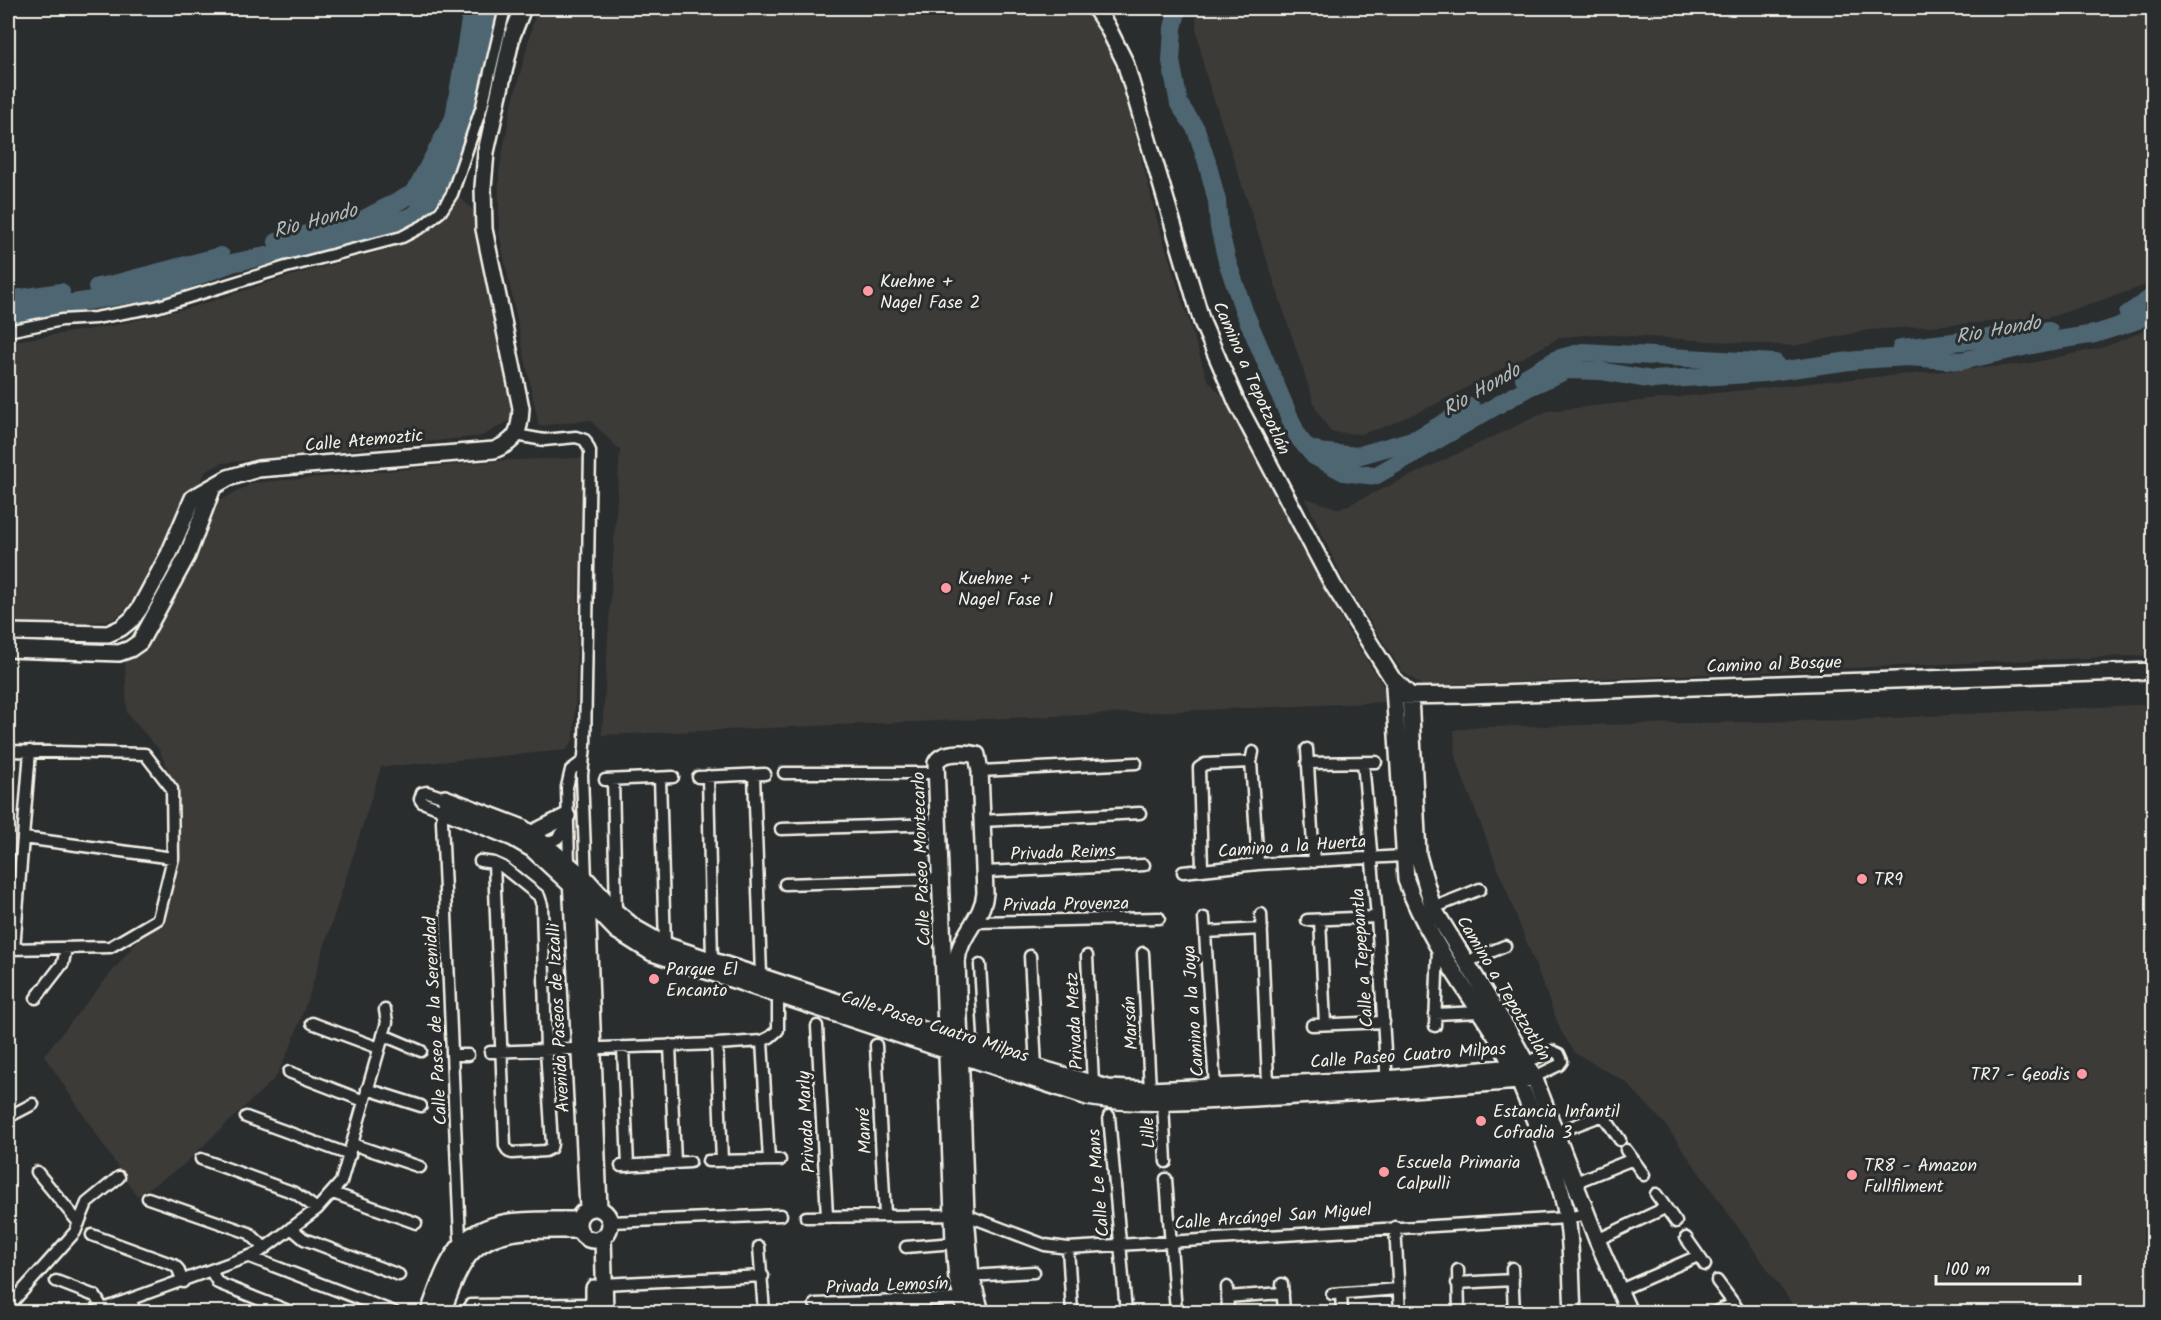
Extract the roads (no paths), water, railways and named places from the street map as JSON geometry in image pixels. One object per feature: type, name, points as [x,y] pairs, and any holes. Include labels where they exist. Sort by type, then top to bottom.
[{"type":"street","points":[[8,331],[62,320],[95,318],[156,307],[286,267],[402,237],[423,226],[441,211],[452,195],[482,106],[505,8]]},
{"type":"street","points":[[523,8],[512,36],[488,140],[483,188],[484,229],[520,408],[520,425],[516,435],[544,440],[576,437],[585,441],[590,451],[585,746],[582,762],[586,879]]},
{"type":"street","name":"Camino a Tepotzotlán","points":[[1095,8],[1125,62],[1202,322],[1233,393],[1313,550],[1403,696],[1410,856],[1406,880],[1414,903],[1480,1012],[1523,1072],[1555,1133],[1597,1240],[1629,1312]]},
{"type":"street","name":"Calle Atemoztic","points":[[8,632],[108,634],[121,628],[136,614],[169,554],[193,498],[228,478],[258,469],[494,450],[508,444],[516,435]]},
{"type":"street","points":[[8,649],[119,653],[140,642],[187,556],[213,487]]},
{"type":"street","name":"Camino al Bosque","points":[[1403,696],[2154,671]]},
{"type":"street","points":[[1307,749],[1314,862]]},
{"type":"street","points":[[8,751],[30,751],[145,754],[172,789],[173,858],[158,919],[110,947],[11,949],[24,838],[30,751]]},
{"type":"street","name":"Calle Paseo Montecarlo","points":[[953,1046],[957,955],[960,945],[984,906],[979,758],[971,753],[943,755],[936,763],[953,1046],[959,1215],[981,1312]]},
{"type":"street","points":[[1202,868],[1199,768],[1205,764],[1252,757],[1258,864]]},
{"type":"street","name":"Avenida Paseos de Izcalli","points":[[582,762],[571,770],[569,776],[567,821],[585,1049]]},
{"type":"street","name":"Calle a Tepepantla","points":[[1363,762],[1377,917],[1387,1085]]},
{"type":"street","points":[[1307,764],[1376,762]]},
{"type":"street","points":[[980,771],[1136,763]]},
{"type":"street","points":[[784,774],[937,773]]},
{"type":"street","points":[[712,960],[703,776],[759,775],[761,975]]},
{"type":"street","points":[[616,912],[609,780],[673,777]]},
{"type":"street","points":[[660,778],[664,945]]},
{"type":"street","name":"Calle Paseo Cuatro Milpas","points":[[444,804],[521,828],[531,834],[586,879],[616,912],[642,933],[664,945],[761,975],[778,988]]},
{"type":"street","name":"Calle Paseo Cuatro Milpas","points":[[444,804],[532,849],[588,901],[616,931],[667,959],[778,988],[953,1046],[1087,1097],[1163,1103],[1215,1087],[1268,1083],[1387,1085]]},
{"type":"street","name":"Calle Paseo de la Serenidad","points":[[444,804],[460,1238],[463,1243]]},
{"type":"street","points":[[982,821],[1140,813]]},
{"type":"street","points":[[531,834],[567,821]]},
{"type":"street","points":[[544,844],[558,838],[567,821]]},
{"type":"street","points":[[782,829],[939,824]]},
{"type":"street","points":[[24,838],[173,858]]},
{"type":"street","name":"Camino a Tepotzotlán","points":[[1410,856],[1433,908],[1508,1029],[1561,1191],[1567,1218],[1573,1312]]},
{"type":"street","name":"Camino a la Huerta","points":[[1183,872],[1202,868],[1258,864],[1410,856]]},
{"type":"street","points":[[480,861],[494,863],[503,867],[539,896],[542,905],[551,1148],[545,1151],[512,1153],[505,1146],[495,1052],[494,863]]},
{"type":"street","name":"Privada Reims","points":[[984,872],[1144,865]]},
{"type":"street","name":"Avenida Paseos de Izcalli","points":[[586,879],[589,946],[585,1049],[586,1217]]},
{"type":"street","points":[[785,884],[942,879]]},
{"type":"street","points":[[1433,908],[1480,890]]},
{"type":"street","points":[[1261,914],[1268,1083]]},
{"type":"street","points":[[1307,920],[1377,917]]},
{"type":"street","name":"Privada Provenza","points":[[975,922],[1159,918]]},
{"type":"street","name":"Camino a la Joya","points":[[1204,918],[1215,1087]]},
{"type":"street","points":[[1320,920],[1325,1024]]},
{"type":"street","name":"Camino a la Joya","points":[[1205,932],[1262,929]]},
{"type":"street","points":[[589,946],[597,939],[616,931]]},
{"type":"street","points":[[1435,1026],[1438,946]]},
{"type":"street","points":[[1466,962],[1505,946]]},
{"type":"street","points":[[36,998],[63,963],[66,948]]},
{"type":"street","name":"Marsán","points":[[1143,953],[1150,1090]]},
{"type":"street","points":[[1030,956],[1036,1067]]},
{"type":"street","name":"Privada Metz","points":[[1087,956],[1104,1097]]},
{"type":"street","points":[[980,965],[986,1050]]},
{"type":"street","points":[[495,1052],[762,1041],[770,1038],[778,1030],[778,988]]},
{"type":"street","points":[[56,1281],[95,1296],[99,1311],[250,1257],[317,1209],[341,1182],[387,1022],[385,1010]]},
{"type":"street","points":[[1435,1014],[1480,1012]]},
{"type":"street","points":[[1312,1025],[1384,1022]]},
{"type":"street","points":[[312,1023],[379,1048]]},
{"type":"street","name":"Privada Marly","points":[[817,1026],[828,1216]]},
{"type":"street","points":[[383,1035],[421,1051]]},
{"type":"street","points":[[762,1041],[769,1160]]},
{"type":"street","points":[[717,1044],[722,1161]]},
{"type":"street","name":"Manré","points":[[876,1045],[885,1215]]},
{"type":"street","points":[[670,1046],[675,1163]]},
{"type":"street","name":"Calle Paseo Cuatro Milpas","points":[[953,1046],[986,1050],[1036,1067],[1104,1097],[1150,1090],[1194,1095],[1387,1085],[1523,1072]]},
{"type":"street","points":[[623,1047],[625,1166],[690,1162]]},
{"type":"street","points":[[453,1055],[468,1055]]},
{"type":"street","points":[[289,1072],[364,1101]]},
{"type":"street","points":[[367,1089],[421,1106]]},
{"type":"street","name":"Calle Le Mans","points":[[1104,1097],[1126,1312]]},
{"type":"street","name":"Lille","points":[[1163,1103],[1166,1162]]},
{"type":"street","points":[[8,1117],[33,1104]]},
{"type":"street","points":[[1555,1133],[1603,1115],[1644,1175]]},
{"type":"street","points":[[246,1117],[420,1167]]},
{"type":"street","points":[[1576,1182],[1626,1150]]},
{"type":"street","points":[[201,1159],[295,1193],[317,1209]]},
{"type":"street","points":[[708,1161],[780,1160]]},
{"type":"street","points":[[37,1172],[79,1223]]},
{"type":"street","points":[[8,1307],[75,1232],[87,1203],[119,1177]]},
{"type":"street","points":[[1166,1179],[1176,1312]]},
{"type":"street","points":[[333,1193],[416,1223]]},
{"type":"street","points":[[1656,1194],[1676,1222]]},
{"type":"street","points":[[148,1198],[249,1233],[265,1248]]},
{"type":"street","points":[[1597,1240],[1665,1208]]},
{"type":"street","points":[[442,1312],[466,1258],[483,1243],[499,1235],[604,1212],[610,1222],[609,1230],[598,1238],[584,1237],[586,1217]]},
{"type":"street","name":"Calle Arcángel San Miguel","points":[[959,1215],[1045,1245],[1068,1248],[1567,1218],[1587,1214]]},
{"type":"street","points":[[610,1222],[781,1215]]},
{"type":"street","points":[[806,1217],[959,1215]]},
{"type":"street","name":"Calle Paseo Montecarlo","points":[[959,1215],[954,1244],[964,1306]]},
{"type":"street","points":[[429,1312],[444,1272],[463,1243],[496,1223],[586,1217]]},
{"type":"street","points":[[1395,1227],[1400,1312]]},
{"type":"street","points":[[291,1228],[304,1239],[399,1275]]},
{"type":"street","points":[[92,1235],[174,1265],[183,1282]]},
{"type":"street","points":[[598,1238],[603,1284],[598,1310]]},
{"type":"street","points":[[598,1238],[598,1310]]},
{"type":"street","points":[[1620,1290],[1701,1260],[1686,1238]]},
{"type":"street","points":[[906,1247],[954,1244]]},
{"type":"street","points":[[759,1247],[764,1312]]},
{"type":"street","points":[[1068,1248],[1072,1312]]},
{"type":"street","points":[[250,1257],[394,1312]]},
{"type":"street","points":[[1512,1268],[1514,1312]]},
{"type":"street","points":[[1458,1270],[1459,1312]]},
{"type":"street","points":[[211,1271],[218,1282],[291,1312]]},
{"type":"street","points":[[971,1276],[1034,1272]]},
{"type":"street","points":[[603,1284],[763,1276]]},
{"type":"street","points":[[1457,1282],[1513,1280]]},
{"type":"street","points":[[1715,1312],[1737,1308],[1717,1281]]},
{"type":"street","points":[[1228,1312],[1227,1292],[1282,1289],[1284,1312]]},
{"type":"street","points":[[1342,1312],[1337,1293],[1398,1289]]},
{"type":"street","points":[[130,1300],[136,1312]]},
{"type":"street","name":"Privada Lemosín","points":[[815,1304],[964,1306]]},
{"type":"street","points":[[470,1305],[598,1310]]},
{"type":"waterway","points":[[277,242],[362,220],[414,193],[454,118],[472,8]]},
{"type":"waterway","name":"Rio Hondo","points":[[8,315],[159,290],[232,263],[308,247],[414,216],[435,191],[458,148],[472,93],[488,8]]},
{"type":"waterway","name":"Rio Hondo","points":[[1178,8],[1173,28],[1171,61],[1179,104],[1196,129],[1207,162],[1217,201],[1219,227],[1227,261],[1244,311],[1298,437],[1314,456],[1344,472],[1375,476],[1529,387],[1567,370],[1601,371],[1653,380],[1764,373],[1857,360],[1909,357],[1961,361],[2046,342],[2095,334],[2135,321],[2154,311]]},
{"type":"waterway","points":[[97,287],[221,256]]},
{"type":"waterway","points":[[8,300],[61,292]]},
{"type":"waterway","points":[[2128,314],[2154,296]]},
{"type":"waterway","points":[[1901,348],[2049,331]]},
{"type":"waterway","points":[[1524,378],[1557,359],[1583,352],[1775,363]]},
{"type":"waterway","points":[[1316,450],[1317,452],[1357,456],[1416,439],[1471,407]]},
{"type":"place","name":"Kuehne + Nagel Fase 2","points":[[868,291]]},
{"type":"place","name":"Kuehne + Nagel Fase 1","points":[[946,588]]},
{"type":"place","name":"TR9","points":[[1862,879]]},
{"type":"place","name":"Parque El Encanto","points":[[654,979]]},
{"type":"place","name":"TR7 - Geodis","points":[[2082,1074]]},
{"type":"place","name":"Estancia Infantil Cofradia 3","points":[[1481,1121]]},
{"type":"place","name":"Escuela Primaria Calpulli","points":[[1384,1172]]},
{"type":"place","name":"TR8 - Amazon Fullfilment","points":[[1852,1175]]}]
